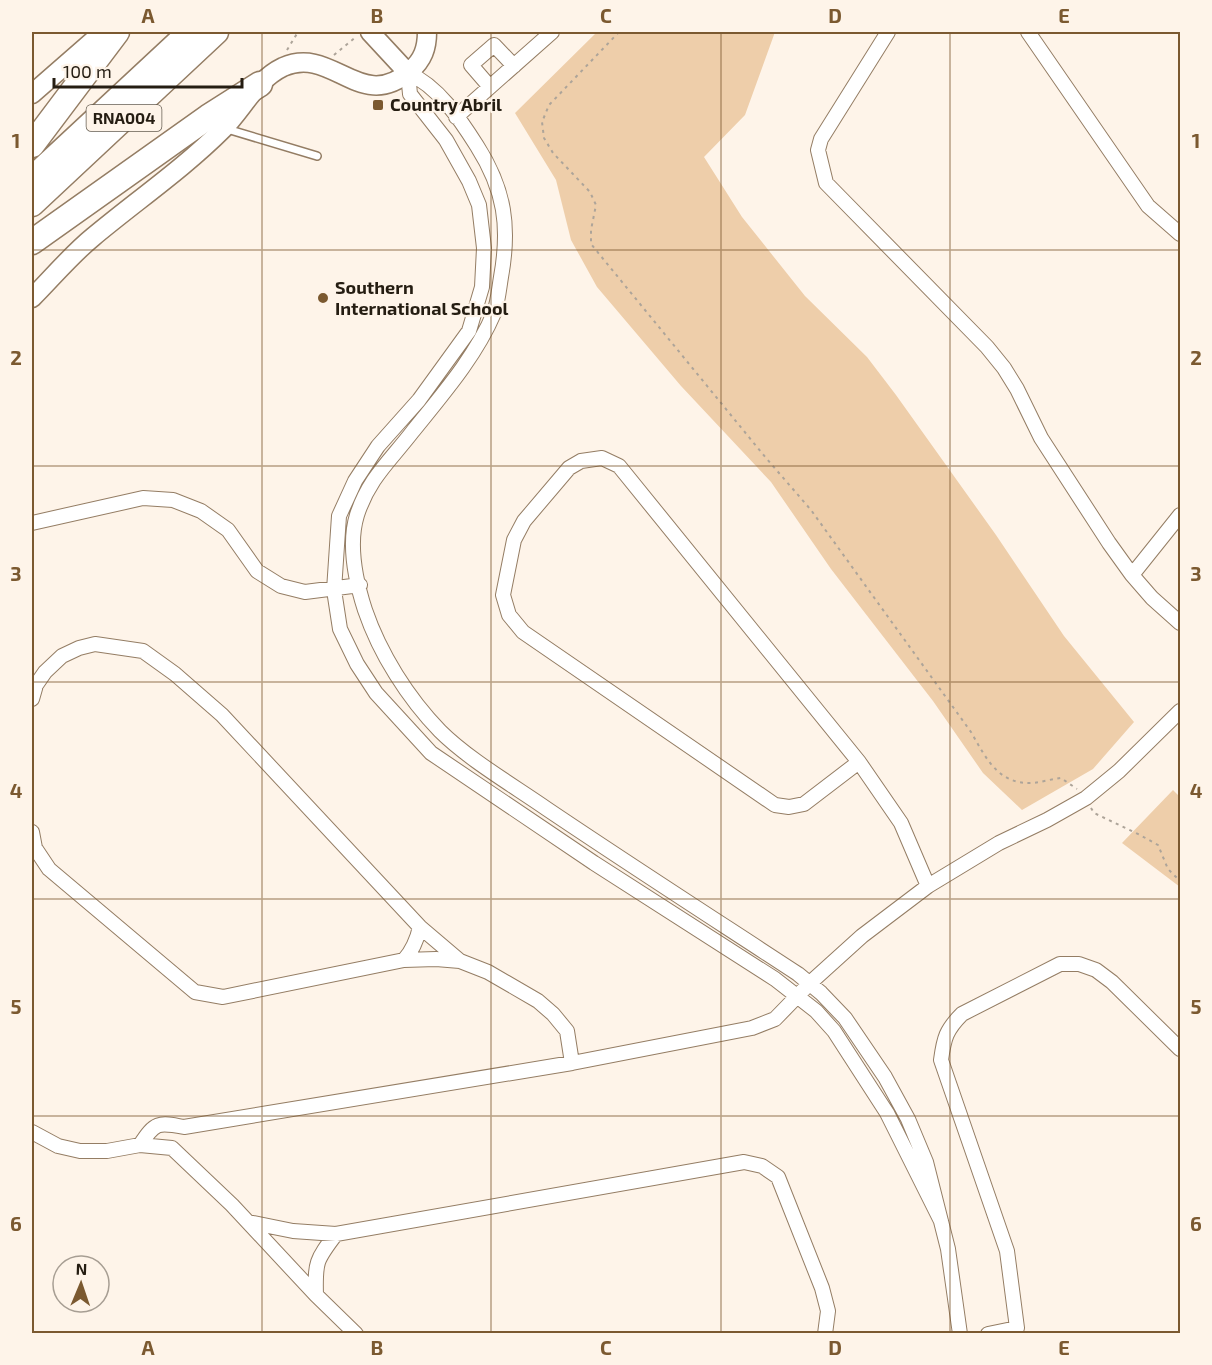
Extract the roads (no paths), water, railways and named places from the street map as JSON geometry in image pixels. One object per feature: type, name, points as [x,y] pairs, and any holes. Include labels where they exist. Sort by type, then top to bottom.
[{"type":"highway","points":[[32,145],[83,62],[117,32]]},
{"type":"highway","name":"RNA004","points":[[32,179],[190,32]]},
{"type":"highway","name":"RNA004","points":[[32,204],[216,32]]},
{"type":"highway","points":[[32,242],[216,123],[260,84]]},
{"type":"street","points":[[32,94],[83,62],[103,32]]},
{"type":"street","points":[[260,84],[284,67],[304,62],[322,65],[348,79],[367,85],[399,80],[422,59],[426,51],[427,32]]},
{"type":"street","points":[[446,140],[490,87],[552,32]]},
{"type":"street","points":[[888,32],[821,139],[818,150],[826,183],[987,347],[1004,368],[1041,438],[1132,575],[1152,598],[1180,623]]},
{"type":"street","points":[[1028,32],[1148,206],[1180,234]]},
{"type":"street","points":[[365,33],[408,73],[424,82],[460,122],[488,162],[504,207],[505,255],[495,310],[473,352],[411,434],[387,460],[369,487],[356,518],[355,561],[364,608],[379,646],[411,695],[441,732],[478,762],[810,983],[845,1017],[909,1119],[927,1162],[948,1249],[960,1334]]},
{"type":"street","points":[[490,87],[471,65],[494,45],[514,66]]},
{"type":"street","points":[[408,73],[410,94],[446,140],[469,181],[479,205],[484,248],[482,287],[469,331],[419,400],[378,446],[354,481],[339,516],[334,590],[340,630],[376,693],[431,753],[594,863],[775,979],[816,1011],[859,1067],[887,1113],[941,1221]]},
{"type":"street","points":[[32,297],[92,238],[168,179],[216,123]]},
{"type":"street","points":[[860,762],[804,804],[789,807],[775,806],[523,632],[509,615],[503,595],[514,540],[524,521],[569,468],[581,461],[602,458],[619,466],[860,762],[901,823],[928,886]]},
{"type":"street","points":[[32,523],[143,498],[173,500],[201,511],[228,530],[257,571],[281,586],[304,592],[360,585]]},
{"type":"street","points":[[1132,575],[1180,515]]},
{"type":"street","points":[[32,699],[36,685],[45,672],[62,656],[79,648],[95,644],[143,651],[222,715],[420,927],[460,962]]},
{"type":"street","points":[[140,1145],[152,1128],[158,1124],[184,1127],[572,1063],[752,1028],[775,1019],[810,983],[862,936],[928,886],[999,843],[1086,798],[1119,771],[1180,711]]},
{"type":"street","points":[[32,832],[35,848],[49,869],[195,992],[223,997],[404,960],[436,959],[460,962],[488,972],[538,1001],[553,1014],[567,1031],[572,1063]]},
{"type":"street","points":[[404,960],[411,953],[420,927]]},
{"type":"street","points":[[988,1334],[1021,1331],[1007,1251],[941,1060],[945,1037],[950,1025],[962,1014],[1060,964],[1079,964],[1096,970],[1112,982],[1180,1049]]},
{"type":"street","points":[[172,1148],[184,1127]]},
{"type":"street","points":[[32,1132],[58,1146],[80,1151],[107,1151],[140,1145],[172,1148],[248,1222],[356,1334]]},
{"type":"street","points":[[248,1222],[293,1231],[336,1234],[744,1162],[762,1166],[778,1177],[822,1288],[828,1311],[825,1334]]},
{"type":"street","points":[[316,1295],[315,1274],[318,1260],[336,1234]]},
{"type":"lane","points":[[216,123],[317,156]]},
{"type":"place","name":"Country Abril","points":[[378,105]]},
{"type":"place","name":"Southern International School","points":[[323,298]]}]
